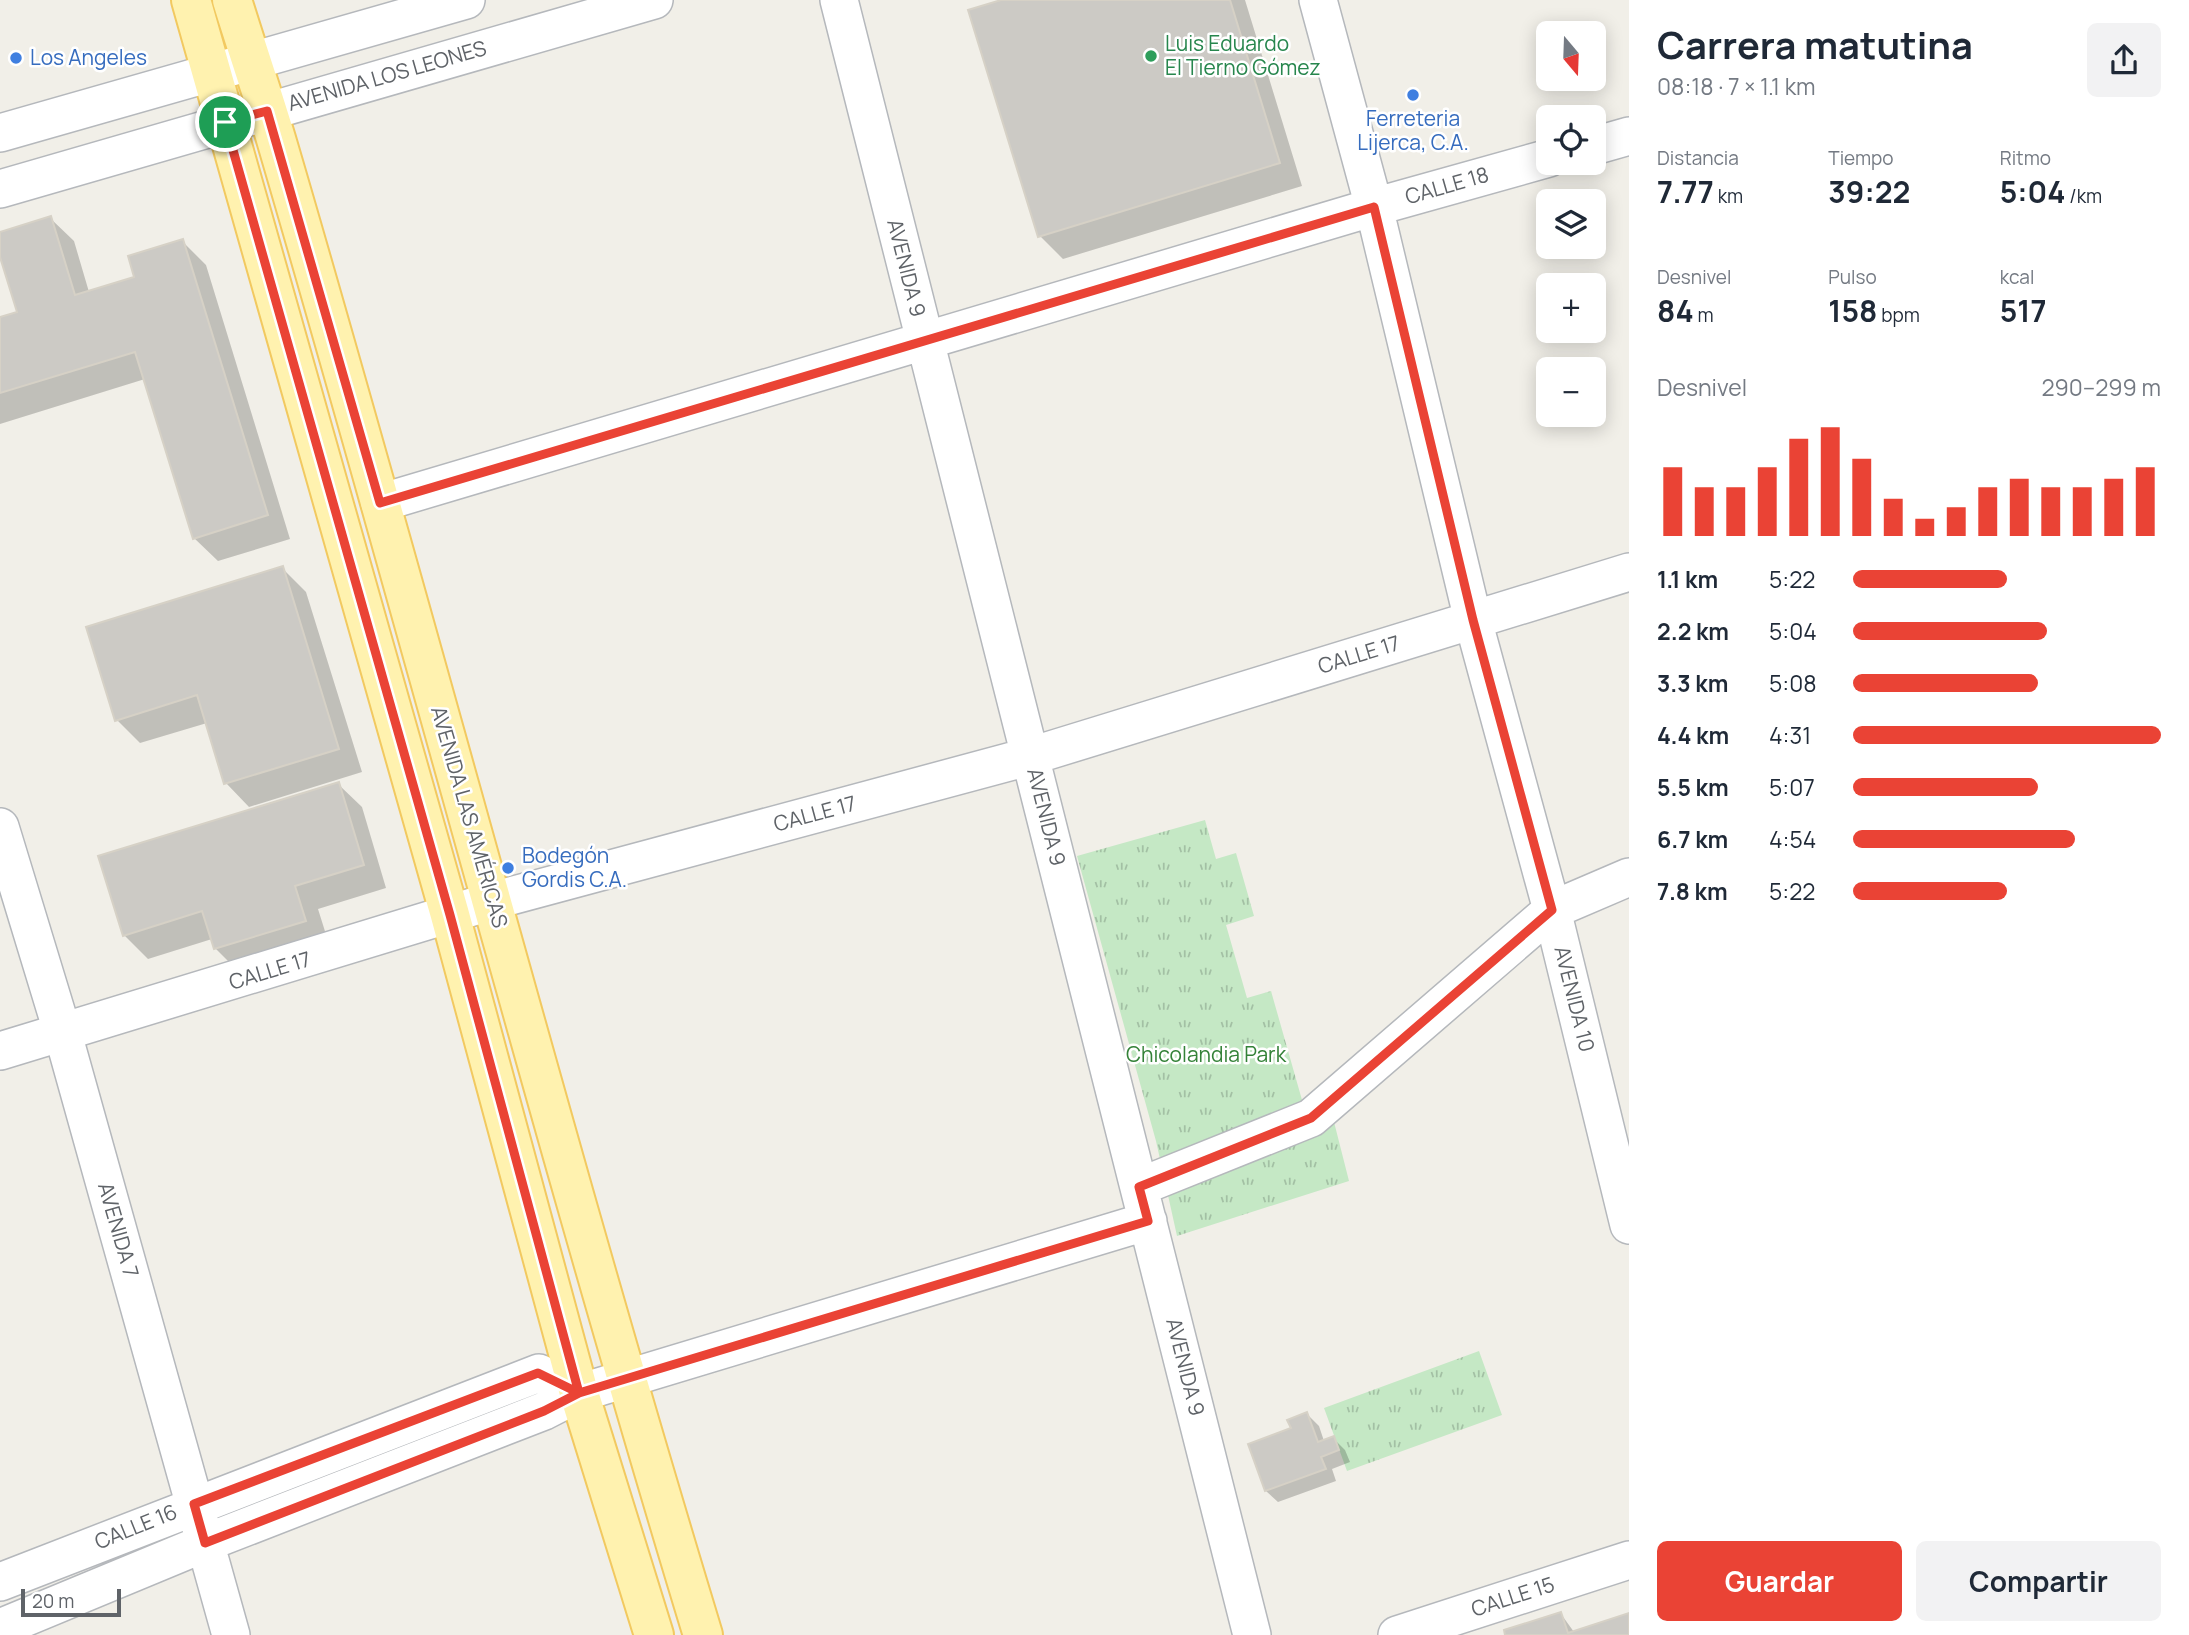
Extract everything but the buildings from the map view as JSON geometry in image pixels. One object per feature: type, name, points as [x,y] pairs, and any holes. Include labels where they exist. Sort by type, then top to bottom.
[{"type":"main road","points":[[191,0],[450,915],[579,1393],[654,1635]]},
{"type":"main road","name":"AVENIDA LAS AMÉRICAS","points":[[232,0],[267,111],[380,503],[625,1380],[703,1635]]},
{"type":"street","points":[[0,133],[466,0]]},
{"type":"street","name":"AVENIDA LOS LEONES","points":[[0,189],[654,0]]},
{"type":"street","name":"AVENIDA 9","points":[[839,0],[1252,1635]]},
{"type":"street","name":"AVENIDA 10","points":[[1318,0],[1374,207],[1473,620],[1552,910],[1629,1225]]},
{"type":"street","points":[[1606,143],[1629,136]]},
{"type":"street","name":"CALLE 18","points":[[380,503],[1374,207],[1536,162]]},
{"type":"street","name":"CALLE 17","points":[[0,1051],[63,1034],[492,901],[1031,756],[1629,572]]},
{"type":"street","name":"AVENIDA 7","points":[[0,827],[63,1034],[231,1635]]},
{"type":"street","points":[[0,1628],[205,1543],[544,1411],[579,1393],[625,1380],[1144,1204],[1311,1118],[1552,910],[1629,877]]},
{"type":"street","name":"CALLE 16","points":[[0,1582],[194,1504],[538,1373],[579,1393]]},
{"type":"street","name":"CALLE 15","points":[[1397,1635],[1629,1560]]},
{"type":"green space","name":"Chicolandia Park","points":[[1205,820],[1216,859],[1236,853],[1254,916],[1226,925],[1247,998],[1271,991],[1302,1100],[1333,1118],[1349,1181],[1177,1236],[1156,1141],[1077,856]]},
{"type":"green space","points":[[1479,1351],[1502,1415],[1347,1471],[1324,1408]]},
{"type":"place","name":"Luis Eduardo El Tierno Gómez","points":[[1151,56]]},
{"type":"place","name":"Los Angeles","points":[[16,58]]},
{"type":"place","name":"Ferreteria Lijerca, C.A.","points":[[1413,95]]},
{"type":"place","name":"Bodegón Gordis C.A.","points":[[508,868]]},
{"type":"route","points":[[225,122],[267,111],[380,503],[1374,207],[1473,620],[1552,910],[1311,1118],[1139,1187],[1148,1221],[579,1393],[538,1373],[194,1504],[205,1543],[544,1411],[579,1393],[450,915],[225,122]]}]
